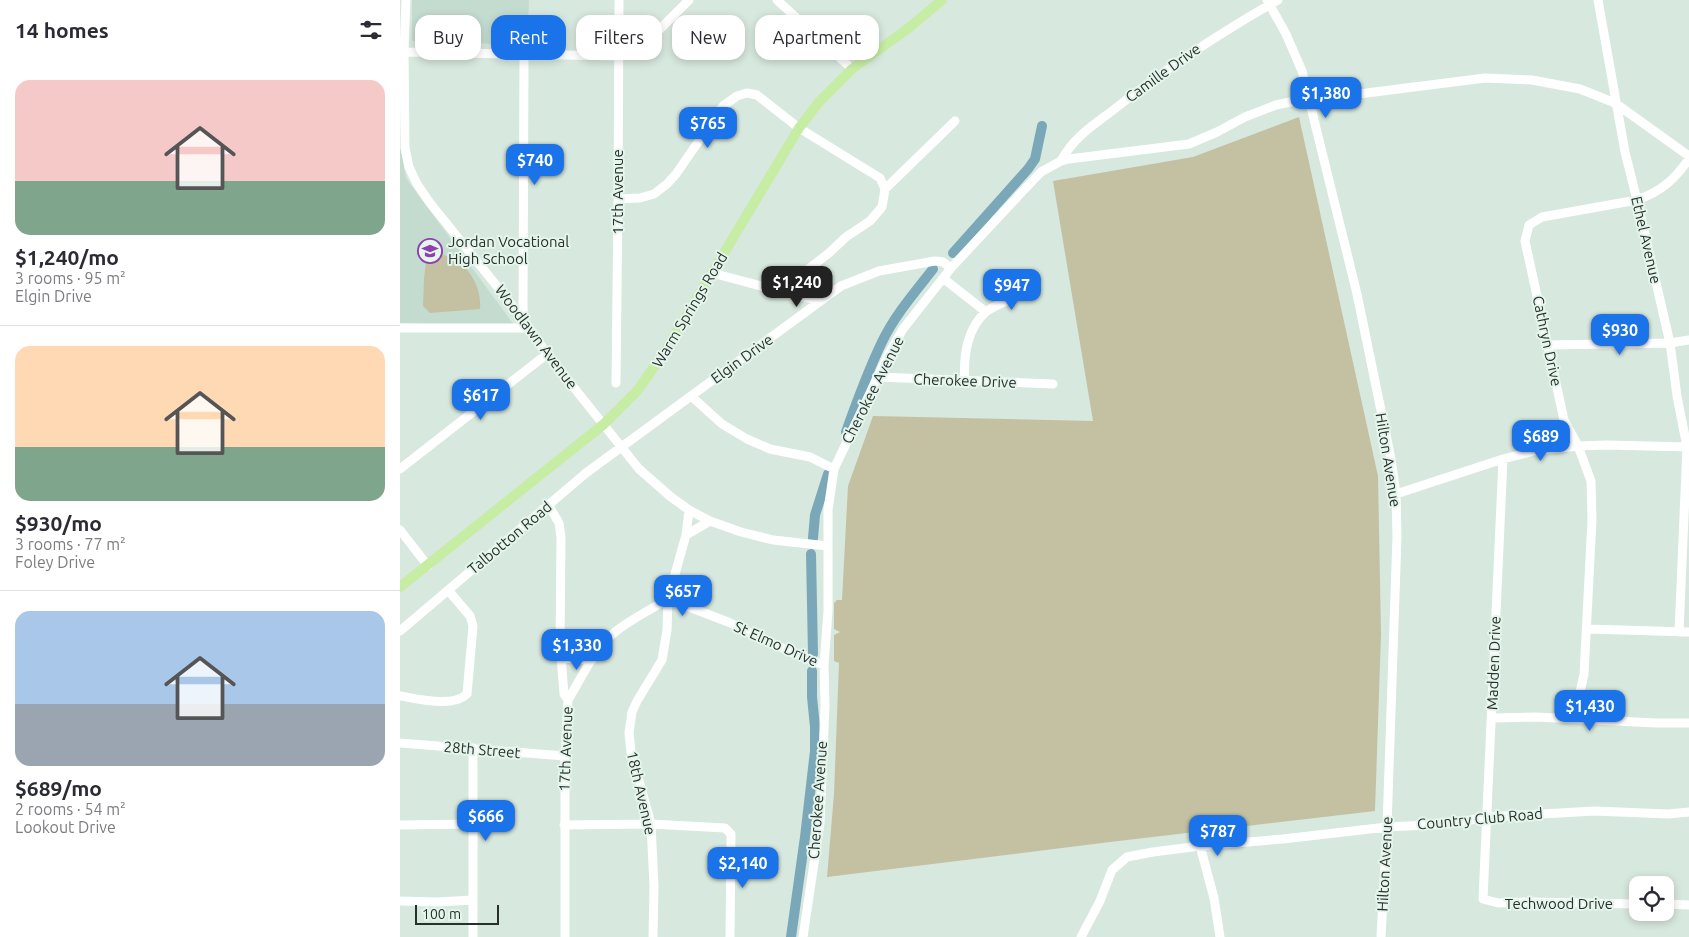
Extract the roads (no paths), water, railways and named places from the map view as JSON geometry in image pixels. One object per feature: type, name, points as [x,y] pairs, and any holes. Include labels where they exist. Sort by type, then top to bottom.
[{"type":"main road","name":"Warm Springs Road","points":[[400,588],[604,424],[645,382],[799,128],[819,102],[852,69],[910,27],[942,0]]},
{"type":"street","name":"Woodlawn Avenue","points":[[406,0],[402,52],[405,148],[408,167],[430,203],[639,469],[671,497],[689,510],[710,521],[742,532],[773,540],[828,546]]},
{"type":"street","name":"17th Avenue","points":[[619,0],[619,15]]},
{"type":"street","points":[[662,27],[689,0]]},
{"type":"street","name":"Camille Drive","points":[[1061,161],[1073,143],[1180,59],[1268,2],[1278,0]]},
{"type":"street","name":"Ethel Avenue","points":[[1598,0],[1624,152],[1670,343],[1677,396],[1688,447],[1684,632]]},
{"type":"street","points":[[780,1],[818,40],[852,69]]},
{"type":"street","name":"Hilton Avenue","points":[[1268,2],[1296,54],[1309,98],[1358,294],[1391,459],[1396,494],[1397,537],[1387,827],[1381,937]]},
{"type":"street","points":[[402,52],[491,53]]},
{"type":"street","points":[[523,319],[524,60]]},
{"type":"street","name":"17th Avenue","points":[[616,383],[619,60]]},
{"type":"street","name":"Cherokee Avenue","points":[[803,937],[820,823],[825,706],[824,665],[828,611],[828,510],[834,469],[896,341],[951,268],[1041,172],[1061,161],[1189,144],[1217,132],[1245,116],[1276,105],[1309,98],[1350,95],[1485,78],[1532,80],[1580,89],[1615,103],[1689,157]]},
{"type":"street","points":[[618,199],[640,198],[654,194],[676,174],[723,106],[737,96],[747,93],[757,95],[799,128],[880,178],[885,189],[882,207],[870,221],[846,237],[829,253],[780,290]]},
{"type":"street","points":[[885,189],[956,121]]},
{"type":"street","points":[[1073,143],[1073,148],[1078,158]]},
{"type":"street","name":"Cathryn Drive","points":[[1572,719],[1584,674],[1592,520],[1591,481],[1578,446],[1564,420],[1525,241],[1529,225],[1542,217],[1637,200],[1650,195],[1667,185],[1680,172],[1689,157]]},
{"type":"street","name":"Elgin Drive","points":[[622,446],[841,286],[879,271],[935,261],[943,262],[951,268]]},
{"type":"street","points":[[712,273],[820,301]]},
{"type":"street","points":[[944,278],[986,312]]},
{"type":"street","points":[[965,380],[964,366],[971,333],[975,325],[986,312],[1027,292]]},
{"type":"street","points":[[400,328],[529,328]]},
{"type":"street","points":[[1549,345],[1670,343],[1689,340]]},
{"type":"street","points":[[400,469],[547,354]]},
{"type":"street","name":"Cherokee Drive","points":[[878,377],[1052,384]]},
{"type":"street","points":[[692,396],[722,424],[747,439],[770,449],[810,457],[834,469]]},
{"type":"street","points":[[1396,494],[1534,451],[1607,445],[1688,447]]},
{"type":"street","name":"Talbotton Road","points":[[400,631],[586,473],[622,446]]},
{"type":"street","name":"Madden Drive","points":[[1485,866],[1503,460]]},
{"type":"street","name":"17th Avenue","points":[[549,506],[559,524],[561,537],[560,644],[564,694],[568,700],[564,825],[565,937]]},
{"type":"street","name":"18th Avenue","points":[[653,937],[654,886],[651,824],[631,752],[629,733],[632,712],[636,701],[662,660],[668,630],[668,599],[686,535],[689,510]]},
{"type":"street","points":[[686,535],[710,521]]},
{"type":"street","points":[[400,530],[428,566]]},
{"type":"street","points":[[400,696],[444,702],[455,701],[466,694],[473,626],[470,616],[448,590]]},
{"type":"street","points":[[568,700],[592,660],[614,633],[636,617],[668,599]]},
{"type":"street","name":"St Elmo Drive","points":[[668,599],[728,622],[824,665]]},
{"type":"street","points":[[1586,629],[1684,632]]},
{"type":"street","points":[[562,658],[592,660]]},
{"type":"street","points":[[1492,718],[1536,717],[1689,723]]},
{"type":"street","name":"28th Street","points":[[400,743],[565,756]]},
{"type":"street","points":[[473,937],[474,748]]},
{"type":"street","name":"Country Club Road","points":[[1081,937],[1100,901],[1112,870],[1127,857],[1200,846],[1242,844],[1387,827],[1448,824],[1488,817],[1594,811],[1668,814],[1689,812]]},
{"type":"street","points":[[400,825],[474,824]]},
{"type":"street","points":[[564,825],[651,824],[725,828],[731,834],[732,842],[730,937]]},
{"type":"street","points":[[1200,846],[1214,898],[1220,937]]},
{"type":"street","name":"Techwood Drive","points":[[1485,866],[1483,899],[1498,903],[1629,904]]},
{"type":"street","points":[[400,901],[438,902],[473,900]]},
{"type":"street","points":[[1674,904],[1689,905]]},
{"type":"waterway","points":[[953,253],[1028,169],[1035,159],[1042,126]]},
{"type":"waterway","points":[[846,432],[867,375],[887,332],[933,269]]},
{"type":"waterway","points":[[813,538],[815,515],[828,474]]},
{"type":"waterway","points":[[811,554],[813,654]]},
{"type":"waterway","points":[[791,937],[815,751],[812,671]]},
{"type":"place","name":"Jordan Vocational High School","points":[[430,251]]}]
